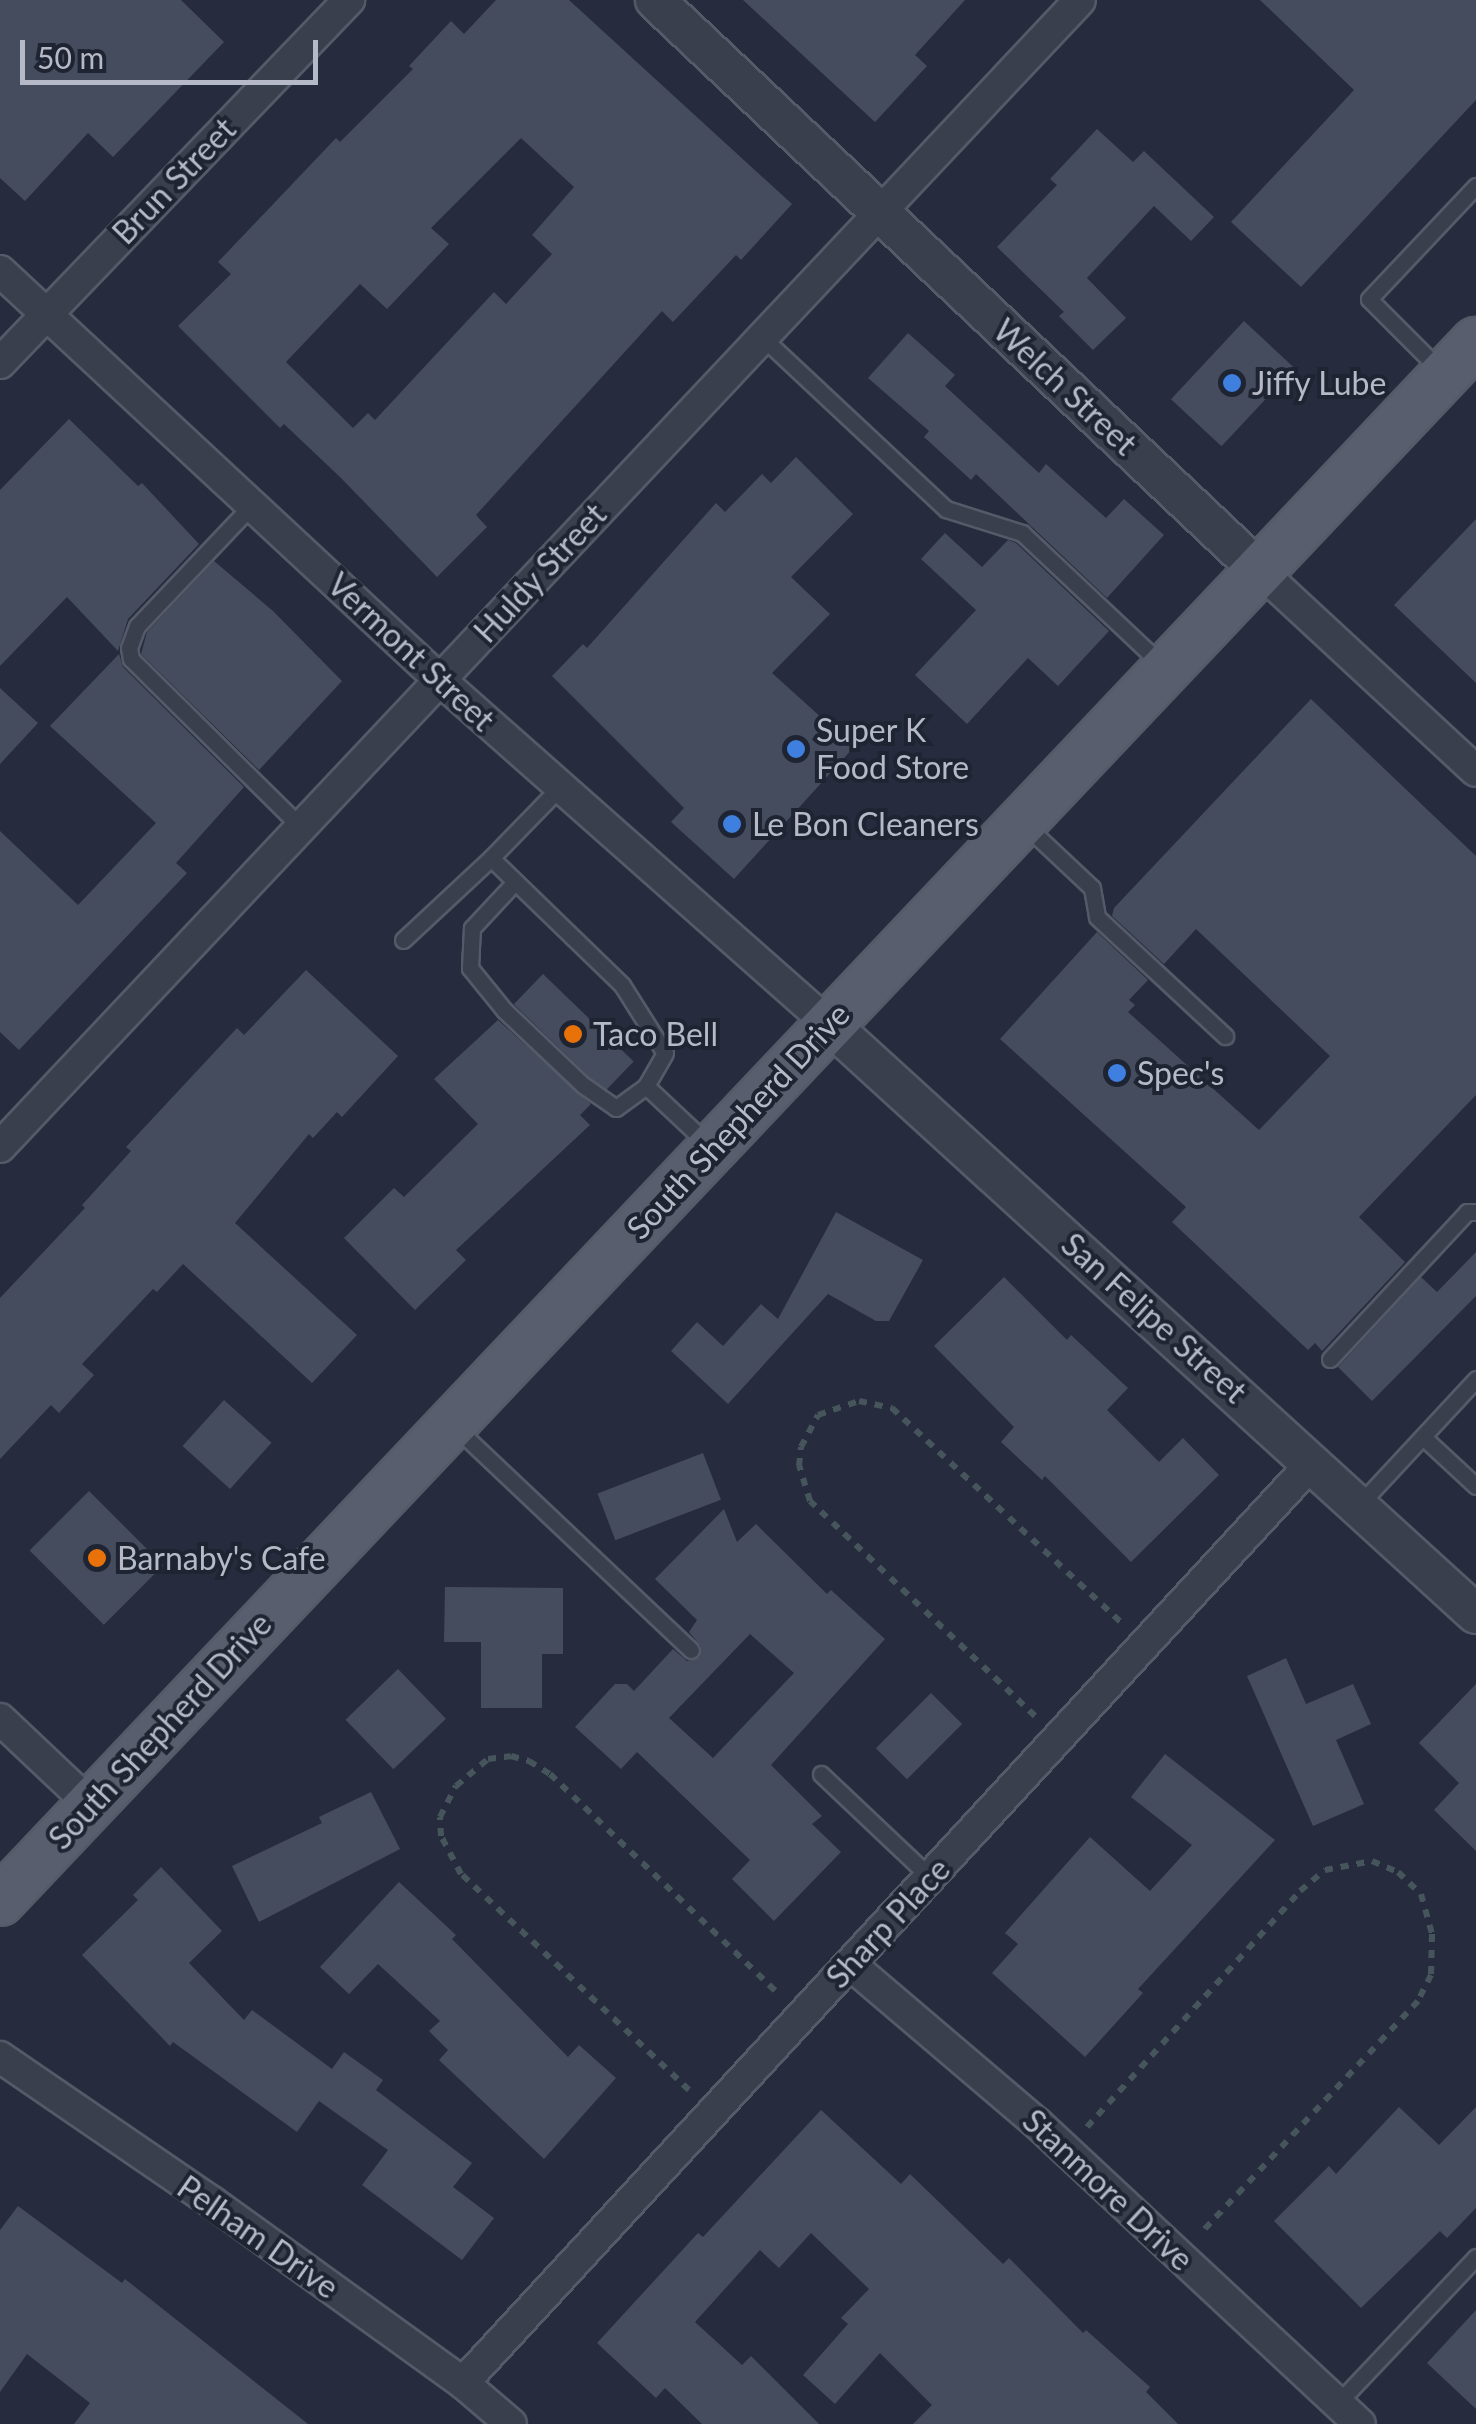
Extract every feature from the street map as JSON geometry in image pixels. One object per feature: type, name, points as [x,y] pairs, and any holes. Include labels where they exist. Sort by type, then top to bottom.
[{"type":"main road","name":"South Shepherd Drive","points":[[0,1900],[1461,359]]},
{"type":"street","name":"Brun Street","points":[[0,363],[349,0]]},
{"type":"street","name":"Welch Street","points":[[655,0],[1476,772]]},
{"type":"street","name":"Huldy Street","points":[[0,1147],[1080,0]]},
{"type":"street","name":"Vermont Street","points":[[0,271],[440,680],[830,1025]]},
{"type":"street","name":"San Felipe Street","points":[[830,1025],[1476,1614]]},
{"type":"street","name":"Sharp Place","points":[[463,2383],[1313,1462]]},
{"type":"street","points":[[0,1719],[91,1805]]},
{"type":"street","name":"Stanmore Drive","points":[[850,1964],[1066,2150],[1349,2414]]},
{"type":"street","name":"Pelham Drive","points":[[0,2056],[463,2383],[511,2424]]},
{"type":"lane","points":[[1461,359],[1369,299],[1476,186]]},
{"type":"lane","points":[[762,337],[946,508],[1022,533],[1166,669]]},
{"type":"lane","points":[[252,505],[138,626],[128,648],[131,658],[301,827]]},
{"type":"lane","points":[[402,940],[560,788]]},
{"type":"lane","points":[[1022,822],[1092,888],[1097,917],[1224,1036]]},
{"type":"lane","points":[[491,858],[622,984],[665,1053],[646,1086],[616,1108],[583,1085],[518,1024],[470,968],[472,928],[514,882]]},
{"type":"lane","points":[[646,1086],[712,1148]]},
{"type":"lane","points":[[1330,1360],[1467,1212],[1476,1212]]},
{"type":"lane","points":[[1359,1505],[1476,1379]]},
{"type":"lane","points":[[452,1424],[691,1650]]},
{"type":"lane","points":[[1422,1436],[1476,1486]]},
{"type":"lane","points":[[822,1774],[930,1877]]},
{"type":"lane","points":[[1349,2414],[1476,2256]]},
{"type":"path","points":[[1058,1738],[810,1501],[799,1466],[800,1446],[818,1414],[858,1401],[892,1408],[1145,1644]]},
{"type":"path","points":[[713,2112],[461,1874],[441,1836],[440,1817],[456,1786],[488,1759],[512,1756],[530,1760],[550,1774],[802,2016]]},
{"type":"path","points":[[1066,2150],[1313,1880],[1326,1870],[1350,1862],[1372,1861],[1398,1872],[1421,1894],[1432,1934],[1431,1975],[1418,2001],[1180,2256]]},
{"type":"building","points":[[0,0],[181,0],[224,42],[113,157],[88,133],[25,201],[0,178]]},
{"type":"building","points":[[496,0],[569,0],[792,204],[741,260],[736,255],[673,322],[662,311],[476,515],[487,527],[437,577],[341,478],[284,424],[280,428],[178,326],[231,274],[218,262],[336,138],[340,142],[413,69],[409,66],[451,21],[464,34]],"holes":[[[521,138],[574,187],[532,235],[552,254],[506,304],[494,292],[375,420],[368,413],[353,428],[286,362],[360,284],[387,309],[449,244],[431,228]]]},
{"type":"building","points":[[743,0],[965,0],[915,55],[927,66],[875,122]]},
{"type":"building","points":[[1260,0],[1476,0],[1476,100],[1301,287],[1231,222],[1354,90]]},
{"type":"building","points":[[1097,129],[1133,162],[1144,151],[1214,217],[1191,241],[1154,206],[1087,278],[1126,318],[1093,350],[1059,316],[1064,312],[997,247],[1057,185],[1050,179]]},
{"type":"building","name":"Jiffy Lube","points":[[1244,321],[1294,368],[1221,446],[1171,399]]},
{"type":"building","points":[[908,333],[955,375],[945,386],[1039,473],[1046,464],[1106,518],[1124,499],[1164,535],[1107,598],[976,474],[971,480],[924,437],[929,431],[868,378]]},
{"type":"building","points":[[69,419],[138,486],[142,483],[199,544],[128,619],[118,651],[67,597],[0,666],[0,490]]},
{"type":"building","points":[[796,457],[853,514],[791,577],[830,614],[772,673],[854,747],[734,879],[671,822],[684,808],[552,676],[583,644],[587,648],[716,503],[725,512],[762,474],[771,483]]},
{"type":"building","points":[[1476,519],[1476,683],[1394,605]]},
{"type":"building","points":[[945,533],[982,567],[1008,540],[1016,543],[1109,631],[1058,686],[1028,658],[967,724],[915,675],[976,610],[921,559]]},
{"type":"building","points":[[214,561],[273,611],[342,681],[259,770],[141,654],[147,632]]},
{"type":"building","points":[[119,654],[123,667],[244,787],[176,863],[187,873],[19,1050],[0,1032],[0,831],[78,905],[156,823],[50,726]]},
{"type":"building","points":[[0,688],[38,723],[0,764]]},
{"type":"building","points":[[1311,699],[1476,856],[1476,1095],[1359,1217],[1405,1262],[1322,1351],[1315,1343],[1308,1350],[1172,1222],[1186,1207],[1000,1039],[1097,932],[1148,980],[1129,1000],[1135,1005],[1128,1012],[1259,1130],[1330,1056],[1196,929],[1164,964],[1112,916],[1114,908]]},
{"type":"building","points":[[306,970],[398,1056],[342,1117],[337,1112],[313,1138],[309,1134],[235,1223],[357,1335],[312,1383],[183,1264],[157,1292],[153,1289],[82,1364],[94,1375],[59,1413],[51,1405],[0,1459],[0,1298],[85,1208],[82,1205],[131,1151],[126,1147],[237,1028],[244,1035]]},
{"type":"building","name":"Taco Bell","points":[[543,974],[634,1062],[604,1092],[514,1004]]},
{"type":"building","points":[[498,1020],[591,1104],[580,1115],[590,1125],[456,1250],[466,1260],[415,1310],[344,1238],[394,1188],[404,1197],[478,1124],[434,1079]]},
{"type":"building","points":[[836,1212],[923,1260],[889,1321],[876,1321],[828,1294],[728,1404],[671,1351],[697,1322],[723,1346],[761,1304],[778,1319]]},
{"type":"building","points":[[1476,1252],[1476,1296],[1372,1401],[1338,1367],[1421,1277],[1437,1292]]},
{"type":"building","points":[[1004,1277],[1067,1340],[1071,1335],[1128,1388],[1107,1410],[1159,1462],[1183,1438],[1219,1475],[1131,1562],[1045,1476],[1042,1480],[1001,1442],[1014,1427],[934,1346]]},
{"type":"building","points":[[224,1400],[272,1443],[230,1489],[183,1446]]},
{"type":"building","points":[[703,1453],[721,1500],[615,1540],[598,1493]]},
{"type":"building","name":"Barnaby's Cafe","points":[[89,1491],[163,1565],[104,1625],[30,1550]]},
{"type":"building","points":[[724,1509],[737,1542],[756,1524],[827,1594],[831,1590],[885,1639],[771,1765],[822,1816],[812,1824],[841,1852],[774,1921],[732,1879],[750,1860],[637,1752],[621,1769],[575,1727],[615,1684],[627,1684],[634,1691],[673,1649],[687,1661],[700,1657],[701,1646],[689,1632],[697,1620],[655,1579]],"holes":[[[750,1634],[794,1673],[713,1758],[669,1718]]]},
{"type":"building","points":[[445,1587],[563,1588],[563,1654],[542,1654],[542,1708],[481,1708],[481,1642],[444,1642]]},
{"type":"building","points":[[1286,1658],[1306,1704],[1353,1684],[1371,1724],[1336,1740],[1364,1804],[1313,1826],[1247,1676]]},
{"type":"building","points":[[398,1669],[446,1719],[393,1769],[345,1720]]},
{"type":"building","points":[[1476,1684],[1476,1851],[1434,1810],[1459,1783],[1419,1743]]},
{"type":"building","points":[[931,1693],[962,1724],[907,1779],[876,1748]]},
{"type":"building","points":[[1165,1754],[1275,1840],[1138,1989],[1143,1993],[1085,2057],[992,1973],[1018,1944],[1005,1933],[1090,1837],[1150,1891],[1192,1845],[1131,1797]]},
{"type":"building","points":[[371,1792],[400,1849],[259,1922],[232,1866],[322,1823],[319,1817]]},
{"type":"building","points":[[161,1867],[222,1931],[189,1963],[244,2020],[252,2010],[332,2069],[344,2052],[383,2080],[376,2090],[472,2163],[453,2187],[494,2218],[462,2260],[362,2185],[388,2150],[319,2101],[297,2132],[173,2042],[170,2046],[82,1955],[138,1900],[133,1895]]},
{"type":"building","points":[[399,1882],[456,1935],[452,1939],[568,2057],[579,2045],[616,2078],[544,2159],[439,2060],[448,2050],[429,2031],[440,2021],[378,1964],[349,1994],[320,1967]]},
{"type":"building","points":[[1399,2107],[1439,2145],[1476,2107],[1476,2208],[1447,2238],[1440,2231],[1361,2308],[1274,2221],[1329,2166],[1336,2174]]},
{"type":"building","points":[[821,2110],[901,2184],[910,2174],[1003,2264],[1009,2258],[1083,2333],[1086,2330],[1150,2387],[1146,2392],[1178,2424],[913,2424],[932,2405],[880,2353],[835,2404],[803,2375],[848,2324],[841,2318],[869,2289],[811,2233],[779,2268],[760,2250],[695,2322],[742,2365],[751,2356],[819,2424],[702,2424],[665,2388],[656,2398],[597,2343],[698,2233],[703,2237]]},
{"type":"building","points":[[18,2206],[122,2283],[125,2279],[308,2424],[74,2424],[90,2403],[27,2354],[0,2392],[0,2230]]},
{"type":"building","points":[[1476,2310],[1476,2409],[1427,2363]]},
{"type":"place","name":"Jiffy Lube","points":[[1232,383]]},
{"type":"place","name":"Super K Food Store","points":[[796,749]]},
{"type":"place","name":"Le Bon Cleaners","points":[[732,824]]},
{"type":"place","name":"Taco Bell","points":[[573,1034]]},
{"type":"place","name":"Spec's","points":[[1117,1073]]},
{"type":"place","name":"Barnaby's Cafe","points":[[97,1558]]}]
